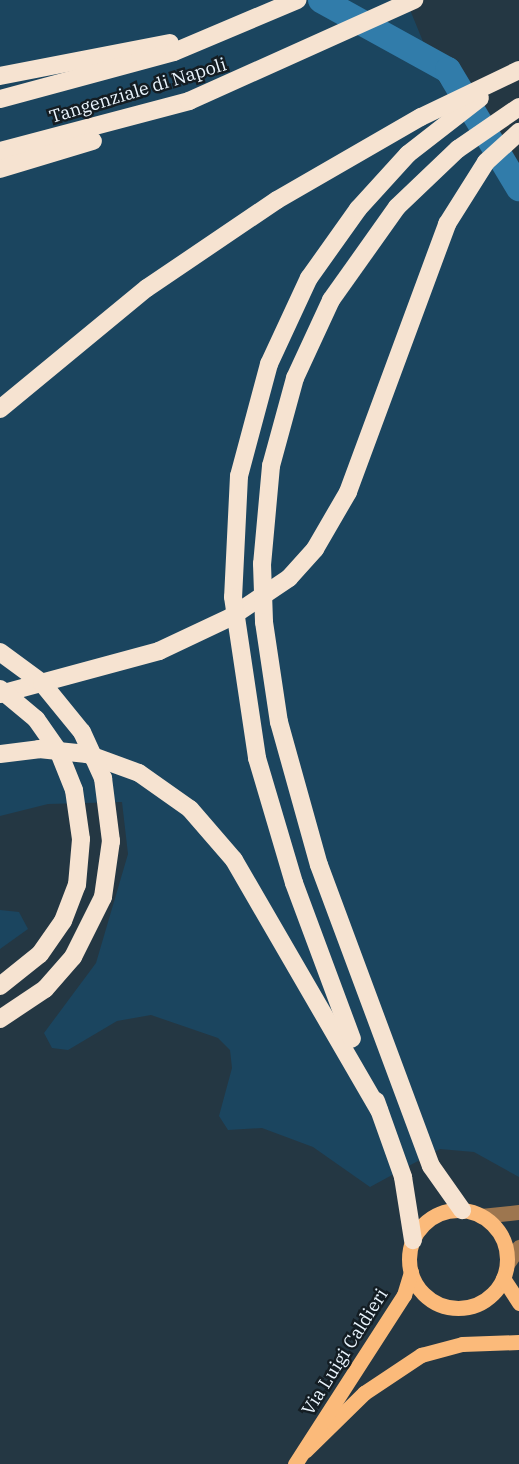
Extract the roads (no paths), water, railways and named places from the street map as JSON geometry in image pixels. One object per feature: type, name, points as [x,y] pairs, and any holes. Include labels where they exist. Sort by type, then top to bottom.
[{"type":"highway","name":"Tangenziale di Napoli","points":[[0,99],[132,66],[219,34],[297,0]]},
{"type":"highway","name":"Tangenziale di Napoli","points":[[0,151],[189,101],[414,0]]},
{"type":"highway","points":[[0,76],[219,34]]},
{"type":"highway","points":[[0,410],[147,288],[277,200],[422,117],[518,70]]},
{"type":"highway","points":[[412,1240],[403,1177],[294,883],[257,758],[233,597],[239,476],[268,364],[333,241],[408,154],[518,70]]},
{"type":"highway","points":[[0,169],[63,152],[189,101]]},
{"type":"highway","points":[[462,1210],[431,1166],[315,854],[270,672],[262,554],[280,422],[331,300],[397,207],[458,149],[519,107]]},
{"type":"highway","points":[[0,694],[169,646],[231,617],[289,578],[315,549],[348,492],[447,224],[486,162],[519,132]]},
{"type":"highway","points":[[0,652],[42,683],[82,732],[103,778],[111,842],[103,897],[73,957],[45,989],[0,1019]]},
{"type":"highway","points":[[0,689],[36,719],[58,750],[74,790],[81,839],[77,885],[63,921],[40,954],[0,986]]},
{"type":"highway","points":[[0,754],[39,749],[87,754],[139,773],[190,809],[234,860],[379,1110]]},
{"type":"main road","points":[[505,1271],[484,1301],[455,1309],[427,1297],[411,1272],[412,1240],[432,1217],[462,1210],[481,1216],[501,1236],[505,1271],[519,1303]]},
{"type":"main road","name":"Via Luigi Caldieri","points":[[295,1464],[395,1310],[411,1272]]},
{"type":"main road","name":"Via Luigi Caldieri","points":[[305,1451],[364,1393],[421,1355],[462,1344],[519,1342]]},
{"type":"street","points":[[481,1216],[519,1212]]},
{"type":"street","points":[[505,1271],[519,1247]]},
{"type":"waterway","points":[[321,0],[448,70],[519,188]]}]
